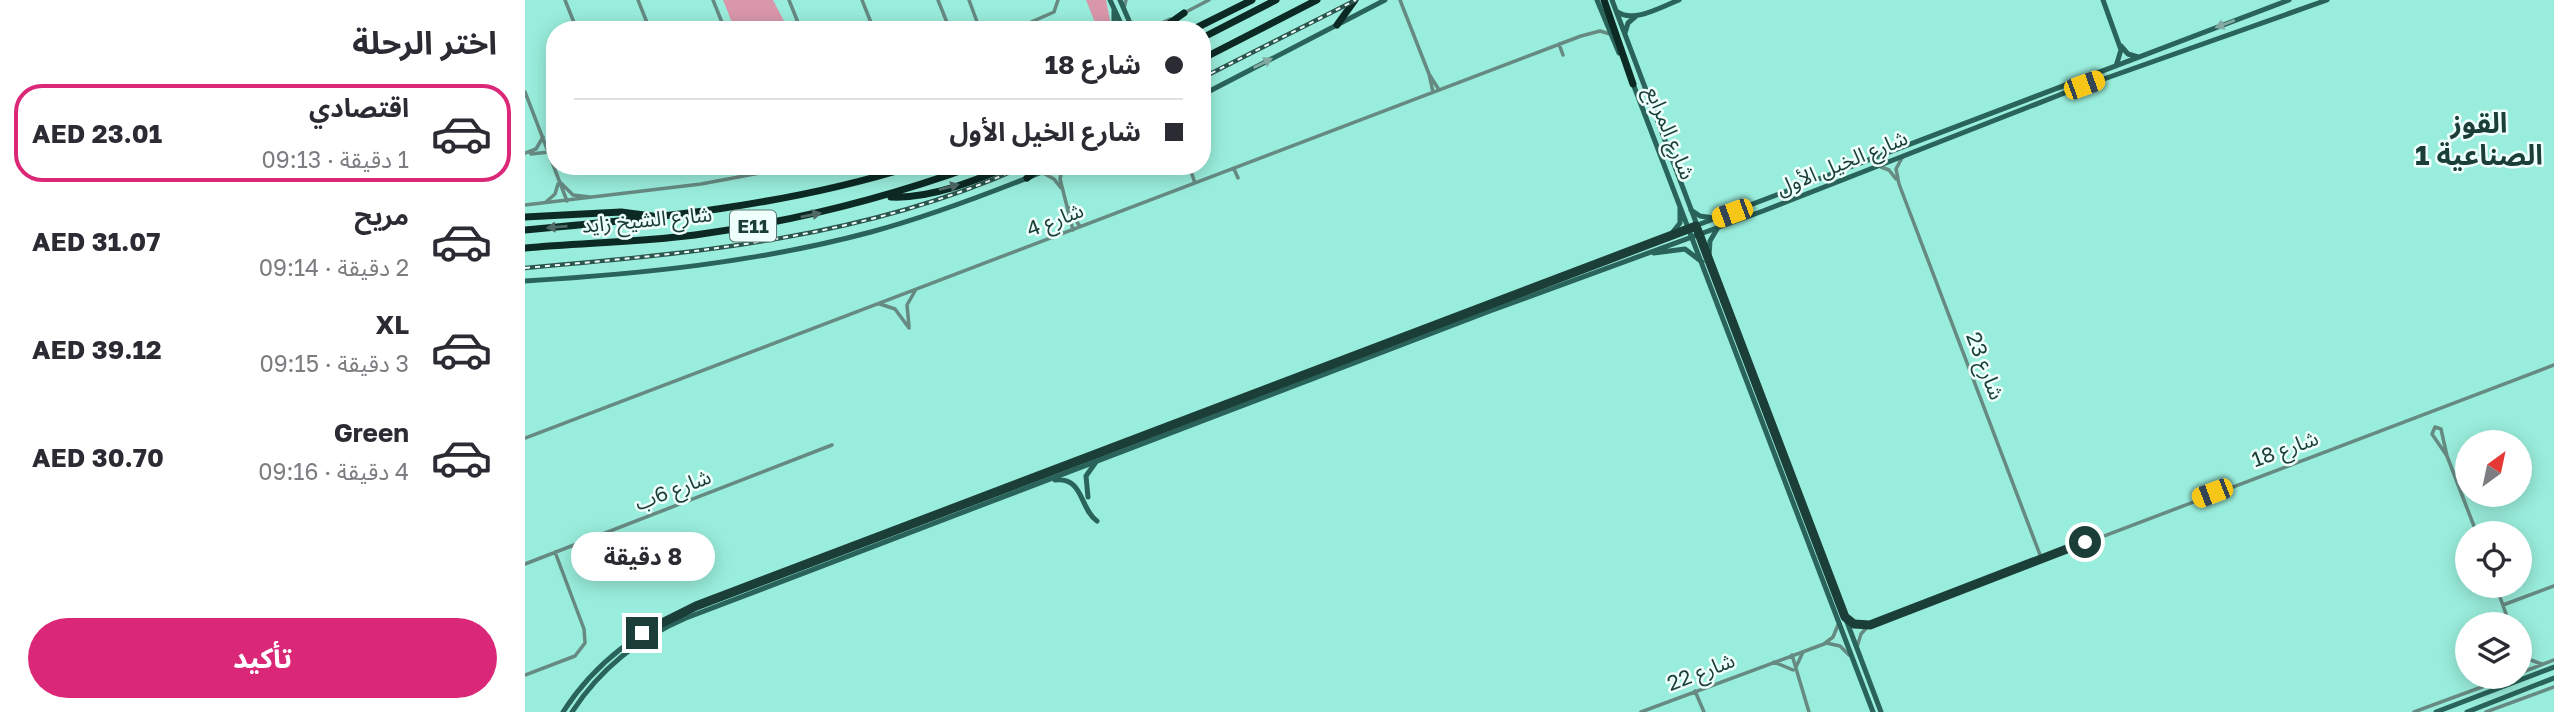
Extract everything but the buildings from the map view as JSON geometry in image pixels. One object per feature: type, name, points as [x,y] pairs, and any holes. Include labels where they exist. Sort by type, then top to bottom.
[{"type":"highway","points":[[1210,21],[1252,0]]},
{"type":"highway","points":[[1211,33],[1276,0]]},
{"type":"highway","points":[[1211,54],[1317,0]]},
{"type":"highway","points":[[1337,25],[1355,0]]},
{"type":"highway","points":[[1604,0],[1633,84]]},
{"type":"highway","points":[[1173,21],[1184,13]]},
{"type":"highway","name":"شارع الشيخ زايد","points":[[525,230],[659,218],[803,195],[879,175]]},
{"type":"highway","name":"شارع الشيخ زايد","points":[[528,249],[725,230],[812,215],[887,196],[948,175]]},
{"type":"highway","points":[[887,196],[909,196],[935,191],[983,175]]},
{"type":"highway","points":[[1027,177],[1031,175]]},
{"type":"highway","points":[[525,217],[621,212],[659,218]]},
{"type":"main road","points":[[1110,0],[1125,21]]},
{"type":"main road","points":[[1120,0],[1128,21]]},
{"type":"main road","points":[[1211,90],[1385,0]]},
{"type":"main road","name":"شارع المرابع","points":[[1597,0],[1693,227],[1705,266],[1841,618],[1881,712]]},
{"type":"main road","name":"شارع المرابع","points":[[1612,0],[1690,209],[1693,227]]},
{"type":"main road","points":[[1616,11],[1625,16],[1639,15],[1679,0]]},
{"type":"main road","points":[[2103,0],[2119,43],[2121,57],[2116,66]]},
{"type":"main road","name":"شارع الخيل الأول","points":[[563,712],[583,684],[606,660],[642,633],[671,616],[2289,0]]},
{"type":"main road","name":"شارع الخيل الأول","points":[[572,712],[613,663],[664,628],[2170,54],[2241,32],[2327,0]]},
{"type":"main road","points":[[1114,7],[1114,21]]},
{"type":"main road","points":[[1625,36],[1626,25],[1639,15]]},
{"type":"main road","points":[[2119,43],[2128,54],[2139,57]]},
{"type":"main road","points":[[525,281],[659,269],[816,245],[896,225],[1027,177]]},
{"type":"main road","points":[[1671,234],[1680,220],[1679,197]]},
{"type":"main road","points":[[1690,209],[1700,216],[1718,219]]},
{"type":"main road","points":[[1709,259],[1710,241],[1718,227]]},
{"type":"main road","name":"شارع المرابع","points":[[1696,235],[1709,259],[1873,712]]},
{"type":"main road","points":[[1651,252],[1685,249],[1705,266]]},
{"type":"main road","points":[[1088,497],[1086,476],[1097,461]]},
{"type":"main road","points":[[1045,482],[1063,480],[1075,485],[1097,521]]},
{"type":"main road","points":[[2436,712],[2554,667]]},
{"type":"main road","points":[[2466,712],[2554,678]]},
{"type":"street","points":[[565,0],[573,21]]},
{"type":"street","points":[[638,0],[646,21]]},
{"type":"street","points":[[713,0],[721,21]]},
{"type":"street","points":[[789,0],[797,21]]},
{"type":"street","points":[[862,0],[870,21]]},
{"type":"street","points":[[938,0],[946,21]]},
{"type":"street","points":[[969,0],[977,21]]},
{"type":"street","points":[[1034,21],[1055,12],[1058,0]]},
{"type":"street","points":[[1123,10],[1126,0]]},
{"type":"street","points":[[1167,21],[1209,0]]},
{"type":"street","points":[[1402,1],[1433,92]]},
{"type":"street","points":[[1604,16],[1595,31],[1612,35]]},
{"type":"street","name":"شارع 4","points":[[525,438],[1595,31]]},
{"type":"street","points":[[1559,44],[1563,55]]},
{"type":"street","points":[[1429,74],[1439,90]]},
{"type":"street","points":[[525,92],[546,144]]},
{"type":"street","points":[[1313,132],[1322,135]]},
{"type":"street","points":[[525,154],[536,149],[543,137]]},
{"type":"street","points":[[525,154],[546,152]]},
{"type":"street","points":[[1899,184],[1896,169],[1904,155]]},
{"type":"street","points":[[1876,166],[1891,172],[1899,184]]},
{"type":"street","points":[[1234,169],[1238,178]]},
{"type":"street","points":[[558,175],[567,201]]},
{"type":"street","points":[[525,205],[601,198],[743,175]]},
{"type":"street","points":[[1048,175],[1062,190]]},
{"type":"street","points":[[1060,175],[1073,230]]},
{"type":"street","points":[[1192,175],[1195,183]]},
{"type":"street","points":[[559,178],[573,195],[601,198]]},
{"type":"street","points":[[542,204],[555,194],[559,178]]},
{"type":"street","name":"شارع 23","points":[[1899,184],[2042,560]]},
{"type":"street","points":[[1067,206],[1080,227]]},
{"type":"street","points":[[878,304],[895,309],[909,328],[907,305],[916,289]]},
{"type":"street","name":"شارع 18","points":[[1870,625],[2554,365]]},
{"type":"street","points":[[2447,456],[2432,434],[2435,427],[2441,429],[2447,456],[2472,521]]},
{"type":"street","name":"شارع 6ب","points":[[525,564],[832,445]]},
{"type":"street","points":[[525,676],[575,656],[585,643],[584,629],[555,552]]},
{"type":"street","points":[[2503,605],[2554,586]]},
{"type":"street","points":[[2500,598],[2505,612]]},
{"type":"street","points":[[1824,644],[1835,635],[1841,618],[1854,624],[1870,625]]},
{"type":"street","points":[[1856,648],[1861,634],[1870,625]]},
{"type":"street","points":[[1824,644],[1842,647],[1856,668]]},
{"type":"street","name":"شارع 22","points":[[1641,712],[1824,644]]},
{"type":"street","points":[[1794,670],[1803,651]]},
{"type":"street","points":[[1790,656],[1809,712]]},
{"type":"street","points":[[2532,668],[2554,660]]},
{"type":"street","points":[[2532,661],[2544,664]]},
{"type":"street","points":[[1772,662],[1794,670]]},
{"type":"street","points":[[2486,712],[2554,687]]},
{"type":"street","points":[[2414,712],[2476,689]]},
{"type":"street","points":[[1695,691],[1704,712]]},
{"type":"shaded area","points":[[723,0],[773,0],[784,21],[731,21]]},
{"type":"shaded area","points":[[1086,0],[1106,0],[1110,21],[1094,21]]},
{"type":"railway","points":[[1211,73],[1356,0]]},
{"type":"railway","points":[[525,268],[716,248],[842,226],[903,210],[1002,175]]},
{"type":"district","name":"القوز الصناعية 1","points":[[2479,139]]},
{"type":"route","points":[[642,633],[671,616],[696,606],[1696,226],[1845,617],[1850,622],[1862,626],[1870,625],[2085,542]]}]
